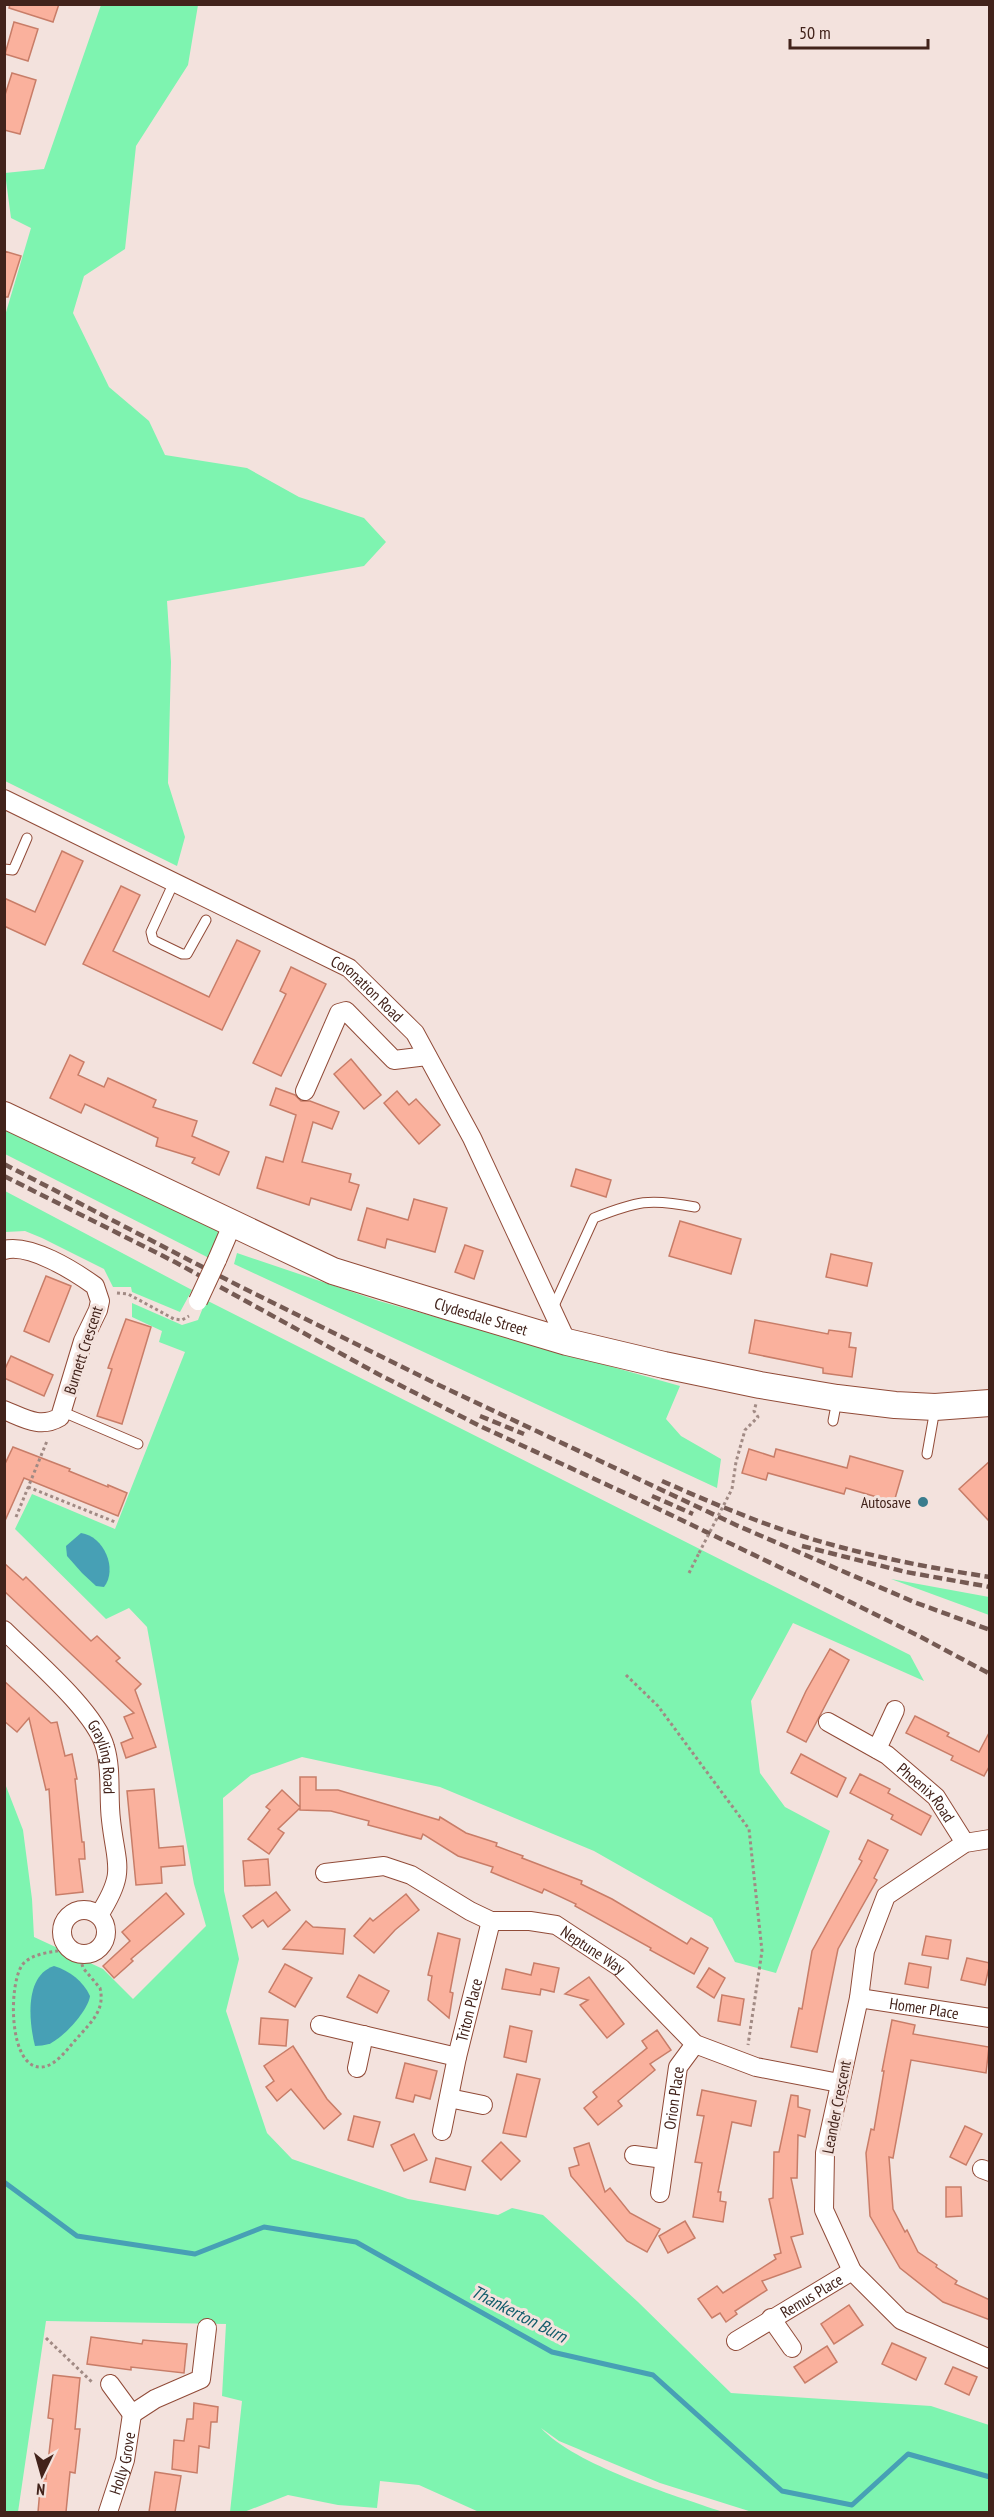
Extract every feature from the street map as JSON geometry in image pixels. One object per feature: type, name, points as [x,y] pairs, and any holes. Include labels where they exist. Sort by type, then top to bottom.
[{"type":"main road","name":"Clydesdale Street","points":[[4,1115],[333,1271],[567,1341],[664,1365],[760,1385],[835,1410],[990,1403]]},
{"type":"street","name":"Coronation Road","points":[[4,799],[349,968],[415,1033],[472,1138],[567,1341]]},
{"type":"street","points":[[305,1091],[339,1013],[346,1011],[394,1060],[427,1056]]},
{"type":"street","points":[[198,1301],[232,1225]]},
{"type":"street","name":"Burnett Crescent","points":[[4,1250],[13,1248],[34,1252],[88,1281],[99,1293],[98,1310],[83,1341],[63,1412],[60,1417],[46,1423]]},
{"type":"street","points":[[4,1410],[34,1423],[46,1423]]},
{"type":"street","name":"Grayling Road","points":[[4,1630],[91,1718],[105,1747],[109,1762],[109,1805],[118,1878],[99,1915]]},
{"type":"street","points":[[877,1749],[895,1710]]},
{"type":"street","name":"Phoenix Road","points":[[828,1722],[877,1749],[936,1797],[964,1843]]},
{"type":"street","name":"Leander Crescent","points":[[990,1839],[964,1843],[886,1896],[865,1951],[859,1998],[825,2153],[824,2210],[852,2271],[901,2320],[990,2359]]},
{"type":"street","name":"Neptune Way","points":[[325,1874],[384,1866],[411,1875],[491,1921],[530,1921],[556,1925],[621,1968],[695,2044],[745,2064],[839,2083]]},
{"type":"street","points":[[79,1910],[93,1911],[99,1915],[106,1927],[104,1941],[93,1952],[75,1951],[63,1939],[62,1932],[67,1917],[79,1910]]},
{"type":"street","name":"Triton Place","points":[[442,2131],[457,2057],[491,1921]]},
{"type":"street","name":"Homer Place","points":[[859,1998],[990,2018]]},
{"type":"street","points":[[320,2025],[457,2057]]},
{"type":"street","points":[[357,2068],[364,2035]]},
{"type":"street","name":"Orion Place","points":[[660,2193],[678,2067],[695,2044]]},
{"type":"street","points":[[449,2098],[483,2105]]},
{"type":"street","points":[[634,2155],[664,2159]]},
{"type":"street","name":"Remus Place","points":[[736,2341],[852,2271]]},
{"type":"street","name":"Remus Place","points":[[771,2318],[792,2349]]},
{"type":"street","name":"Holly Grove","points":[[132,2414],[156,2399],[201,2379],[207,2328]]},
{"type":"street","name":"Holly Grove","points":[[108,2512],[126,2460],[132,2414],[110,2384]]},
{"type":"lane","points":[[4,869],[12,870],[15,866],[27,838]]},
{"type":"lane","points":[[174,882],[151,932],[153,940],[182,954],[187,954],[206,920]]},
{"type":"lane","points":[[553,1308],[594,1218],[628,1204],[660,1200],[694,1207]]},
{"type":"lane","points":[[927,1454],[935,1407]]},
{"type":"lane","points":[[63,1412],[138,1444]]},
{"type":"path","points":[[99,1293],[128,1293],[174,1319],[182,1320],[188,1318],[198,1301]]},
{"type":"path","points":[[689,1573],[732,1489],[736,1462],[745,1430],[758,1417],[754,1411],[760,1385]]},
{"type":"path","points":[[16,1517],[49,1437],[46,1423]]},
{"type":"path","points":[[28,1487],[115,1522]]},
{"type":"path","points":[[627,1675],[658,1706],[749,1829],[762,1951],[745,2064]]},
{"type":"path","points":[[75,1951],[83,1968],[100,1988],[101,2008],[97,2016],[61,2055],[42,2067],[32,2065],[24,2059],[18,2044],[13,1995],[17,1975],[22,1965],[32,1956],[75,1951]]},
{"type":"path","points":[[46,2338],[92,2382],[110,2384]]},
{"type":"green space","points":[[101,5],[198,5],[188,65],[136,146],[125,249],[84,276],[73,313],[109,387],[149,421],[165,455],[247,468],[299,497],[364,518],[386,542],[364,566],[167,601],[171,662],[168,783],[185,837],[177,866],[5,781],[4,319],[31,228],[11,218],[5,173],[44,169]]},
{"type":"green space","points":[[4,1129],[219,1231],[209,1258],[5,1154]]},
{"type":"green space","points":[[5,1191],[192,1290],[180,1312],[132,1292],[131,1287],[113,1287],[104,1269],[42,1238],[25,1231],[5,1232]]},
{"type":"green space","points":[[237,1253],[379,1301],[680,1386],[666,1419],[681,1436],[721,1459],[717,1488],[234,1264]]},
{"type":"green space","points":[[206,1300],[910,1655],[924,1681],[793,1623],[751,1701],[760,1773],[785,1807],[830,1831],[776,1973],[735,1962],[712,1918],[594,1851],[440,1787],[302,1757],[251,1775],[223,1798],[224,1891],[239,1959],[226,2011],[267,2133],[292,2159],[408,2199],[498,2215],[512,2208],[543,2215],[638,2302],[731,2393],[931,2406],[989,2425],[989,2512],[752,2512],[660,2483],[559,2441],[541,2428],[557,2442],[577,2454],[626,2478],[723,2512],[479,2512],[419,2485],[380,2481],[377,2508],[338,2505],[288,2495],[244,2512],[230,2512],[242,2401],[222,2396],[226,2324],[46,2321],[18,2512],[5,2512],[4,1781],[23,1830],[32,1899],[34,1937],[103,1969],[133,1999],[206,1926],[194,1884],[147,1627],[129,1608],[106,1619],[15,1529],[32,1494],[115,1529],[185,1352],[159,1342],[162,1331],[132,1317],[132,1303],[182,1325],[198,1320]]},
{"type":"green space","points":[[891,1579],[989,1597],[989,1615]]},
{"type":"water","points":[[81,1533],[96,1540],[106,1554],[110,1571],[104,1587],[96,1586],[67,1556],[66,1546]]},
{"type":"water","points":[[54,1966],[75,1977],[90,1996],[85,2009],[68,2030],[49,2044],[35,2046],[30,2013],[33,1989],[44,1971]]},
{"type":"building","points":[[10,4],[59,4],[53,22],[9,8]]},
{"type":"building","points":[[14,22],[38,29],[28,61],[5,54]]},
{"type":"building","points":[[12,73],[36,80],[20,134],[4,130],[4,98]]},
{"type":"building","points":[[4,251],[21,256],[8,297],[4,297]]},
{"type":"building","points":[[62,851],[83,861],[45,945],[4,926],[4,898],[35,912]]},
{"type":"building","points":[[121,886],[140,895],[113,951],[209,997],[237,940],[260,951],[222,1030],[83,964]]},
{"type":"building","points":[[291,967],[326,984],[281,1076],[253,1063],[286,994],[280,991]]},
{"type":"building","points":[[70,1055],[84,1062],[78,1075],[104,1087],[108,1078],[156,1100],[153,1107],[197,1121],[192,1136],[229,1152],[219,1175],[192,1163],[195,1158],[156,1146],[158,1138],[85,1104],[81,1113],[50,1098]]},
{"type":"building","points":[[351,1059],[381,1095],[364,1109],[334,1074]]},
{"type":"building","points":[[276,1088],[295,1095],[301,1101],[310,1101],[339,1112],[332,1129],[313,1122],[302,1162],[351,1174],[349,1182],[359,1185],[351,1210],[311,1198],[309,1205],[257,1188],[266,1157],[283,1162],[296,1115],[270,1105]]},
{"type":"building","points":[[397,1091],[409,1105],[416,1099],[440,1125],[419,1144],[384,1103]]},
{"type":"building","points":[[576,1169],[611,1180],[606,1197],[571,1186]]},
{"type":"building","points":[[414,1199],[447,1208],[435,1252],[387,1239],[385,1248],[358,1240],[367,1208],[408,1220]]},
{"type":"building","points":[[680,1221],[741,1239],[731,1274],[669,1256]]},
{"type":"building","points":[[465,1245],[483,1251],[474,1279],[455,1272]]},
{"type":"building","points":[[831,1254],[872,1263],[867,1286],[826,1277]]},
{"type":"building","points":[[46,1276],[71,1286],[49,1342],[24,1331]]},
{"type":"building","points":[[126,1319],[151,1327],[122,1424],[97,1416],[112,1369],[108,1368]]},
{"type":"building","points":[[755,1320],[828,1334],[829,1330],[851,1333],[849,1347],[856,1348],[852,1377],[823,1373],[823,1368],[749,1353]]},
{"type":"building","points":[[11,1356],[53,1375],[44,1396],[4,1378],[4,1371]]},
{"type":"building","points":[[13,1447],[127,1493],[118,1516],[24,1478],[4,1523],[4,1466]]},
{"type":"building","points":[[749,1449],[774,1457],[776,1449],[847,1468],[850,1456],[903,1471],[894,1502],[846,1488],[844,1494],[768,1473],[766,1480],[742,1473]]},
{"type":"building","points":[[990,1461],[990,1522],[959,1489]]},
{"type":"building","points":[[4,1563],[23,1580],[26,1577],[91,1641],[97,1636],[120,1658],[116,1661],[141,1684],[135,1690],[156,1747],[126,1758],[121,1743],[133,1738],[124,1717],[134,1713],[4,1591]]},
{"type":"building","points":[[830,1649],[849,1660],[806,1742],[787,1732],[806,1691]]},
{"type":"building","points":[[4,1681],[51,1723],[57,1722],[65,1756],[72,1754],[77,1779],[75,1779],[82,1842],[84,1842],[85,1859],[79,1859],[83,1892],[56,1895],[49,1789],[46,1790],[29,1718],[17,1732],[4,1721]]},
{"type":"building","points":[[915,1716],[949,1733],[947,1736],[979,1752],[990,1731],[990,1765],[984,1776],[951,1760],[953,1756],[906,1733]]},
{"type":"building","points":[[801,1754],[846,1778],[837,1797],[791,1773]]},
{"type":"building","points":[[860,1774],[890,1789],[888,1793],[931,1816],[921,1835],[891,1819],[893,1815],[850,1793]]},
{"type":"building","points":[[300,1777],[316,1777],[316,1790],[338,1790],[439,1820],[440,1817],[466,1833],[497,1843],[496,1846],[523,1856],[522,1858],[582,1881],[581,1884],[612,1899],[687,1944],[691,1938],[708,1948],[694,1974],[575,1906],[576,1904],[544,1889],[542,1893],[491,1872],[493,1867],[458,1856],[423,1834],[421,1839],[368,1825],[369,1821],[331,1811],[300,1810],[300,1808],[278,1829],[284,1833],[269,1854],[248,1839],[270,1810],[266,1807],[282,1790],[300,1807]]},
{"type":"building","points":[[154,1789],[159,1848],[183,1846],[185,1865],[161,1867],[162,1883],[136,1885],[127,1791]]},
{"type":"building","points":[[868,1840],[888,1850],[874,1878],[877,1880],[838,1949],[817,2052],[791,2047],[799,2008],[802,2009],[812,1951],[862,1861],[859,1859]]},
{"type":"building","points":[[268,1859],[270,1885],[245,1886],[243,1861]]},
{"type":"building","points":[[276,1892],[290,1910],[268,1927],[263,1920],[252,1928],[243,1916]]},
{"type":"building","points":[[166,1893],[184,1914],[131,1959],[133,1961],[114,1978],[103,1966],[130,1941],[122,1932]]},
{"type":"building","points":[[406,1894],[419,1910],[395,1930],[374,1953],[354,1936],[370,1918],[373,1921]]},
{"type":"building","points":[[306,1921],[313,1927],[345,1929],[343,1954],[283,1949]]},
{"type":"building","points":[[438,1933],[460,1939],[450,1992],[453,1993],[449,2018],[428,2000],[432,1976],[428,1975]]},
{"type":"building","points":[[926,1936],[951,1940],[948,1959],[922,1955]]},
{"type":"building","points":[[967,1958],[990,1963],[985,1985],[961,1980]]},
{"type":"building","points":[[534,1963],[559,1968],[554,1992],[541,1989],[540,1995],[502,1989],[506,1969],[531,1975]]},
{"type":"building","points":[[909,1963],[931,1967],[928,1988],[905,1984]]},
{"type":"building","points":[[285,1964],[312,1978],[295,2007],[269,1992]]},
{"type":"building","points":[[709,1968],[725,1978],[714,1998],[697,1987]]},
{"type":"building","points":[[359,1975],[389,1991],[377,2013],[347,1997]]},
{"type":"building","points":[[589,1977],[624,2024],[607,2038],[580,2005],[588,2000],[565,1994]]},
{"type":"building","points":[[722,1995],[744,1999],[740,2025],[718,2021]]},
{"type":"building","points":[[261,2018],[288,2020],[286,2046],[259,2044]]},
{"type":"building","points":[[892,2020],[915,2025],[913,2034],[989,2047],[986,2073],[911,2060],[893,2158],[889,2157],[893,2209],[905,2232],[907,2230],[918,2252],[957,2281],[955,2284],[990,2300],[990,2320],[943,2302],[900,2268],[870,2216],[866,2153],[871,2129],[874,2130]]},
{"type":"building","points":[[510,2026],[532,2031],[526,2062],[504,2057]]},
{"type":"building","points":[[657,2030],[671,2050],[650,2064],[655,2070],[618,2101],[622,2106],[598,2125],[584,2108],[597,2097],[593,2092],[647,2048],[642,2041]]},
{"type":"building","points":[[293,2046],[327,2099],[341,2114],[324,2129],[291,2089],[277,2101],[266,2087],[274,2081],[264,2066]]},
{"type":"building","points":[[405,2063],[437,2071],[430,2099],[415,2095],[413,2102],[396,2098]]},
{"type":"building","points":[[517,2074],[540,2079],[526,2137],[503,2133]]},
{"type":"building","points":[[702,2090],[756,2101],[751,2126],[732,2122],[718,2192],[721,2192],[720,2201],[726,2202],[723,2222],[693,2217],[702,2163],[695,2162],[704,2116],[697,2115]]},
{"type":"building","points":[[791,2095],[798,2096],[798,2107],[810,2110],[805,2137],[798,2135],[797,2178],[791,2178],[803,2234],[791,2237],[801,2267],[762,2281],[767,2290],[735,2311],[737,2314],[726,2322],[720,2313],[712,2318],[698,2299],[717,2286],[723,2293],[776,2259],[774,2255],[781,2253],[769,2199],[773,2198],[774,2152],[779,2152]]},
{"type":"building","points":[[354,2116],[380,2122],[373,2147],[348,2140]]},
{"type":"building","points":[[965,2126],[982,2134],[966,2165],[950,2157]]},
{"type":"building","points":[[414,2134],[427,2160],[404,2171],[391,2145]]},
{"type":"building","points":[[501,2142],[520,2161],[501,2180],[482,2161]]},
{"type":"building","points":[[589,2143],[605,2192],[610,2188],[630,2213],[660,2229],[647,2252],[627,2241],[571,2176],[569,2168],[579,2165],[574,2148]]},
{"type":"building","points":[[436,2158],[471,2167],[465,2190],[430,2182]]},
{"type":"building","points":[[946,2187],[961,2187],[962,2216],[946,2217]]},
{"type":"building","points":[[685,2221],[695,2238],[668,2253],[659,2236]]},
{"type":"building","points":[[849,2305],[863,2325],[834,2344],[821,2324]]},
{"type":"building","points":[[91,2337],[142,2344],[143,2340],[187,2344],[184,2373],[131,2367],[131,2370],[87,2364]]},
{"type":"building","points":[[892,2343],[926,2358],[916,2380],[882,2364]]},
{"type":"building","points":[[827,2346],[837,2362],[805,2383],[794,2367]]},
{"type":"building","points":[[953,2367],[977,2377],[969,2395],[945,2384]]},
{"type":"building","points":[[53,2375],[80,2378],[75,2429],[80,2429],[75,2473],[70,2472],[66,2512],[38,2512],[41,2478],[46,2479],[53,2419],[48,2418]]},
{"type":"building","points":[[194,2403],[218,2407],[217,2422],[211,2422],[209,2448],[199,2446],[197,2473],[172,2469],[174,2440],[184,2441],[187,2419],[193,2419]]},
{"type":"building","points":[[155,2472],[181,2476],[175,2512],[149,2512]]},
{"type":"waterway","name":"Thankerton Burn","points":[[4,2182],[77,2236],[195,2254],[264,2227],[356,2242],[552,2352],[653,2375],[782,2491],[852,2505],[908,2454],[990,2477]]},
{"type":"railway","points":[[4,1164],[243,1288],[443,1387],[736,1525],[914,1602],[990,1630]]},
{"type":"railway","points":[[4,1176],[175,1262],[378,1374],[480,1426],[804,1579],[990,1674]]},
{"type":"railway","points":[[480,1416],[524,1434]]},
{"type":"railway","points":[[662,1481],[768,1525],[799,1535],[894,1560],[990,1577]]},
{"type":"railway","points":[[652,1496],[693,1514]]},
{"type":"railway","points":[[802,1546],[906,1572],[990,1587]]},
{"type":"place","name":"Autosave","points":[[923,1502]]}]
